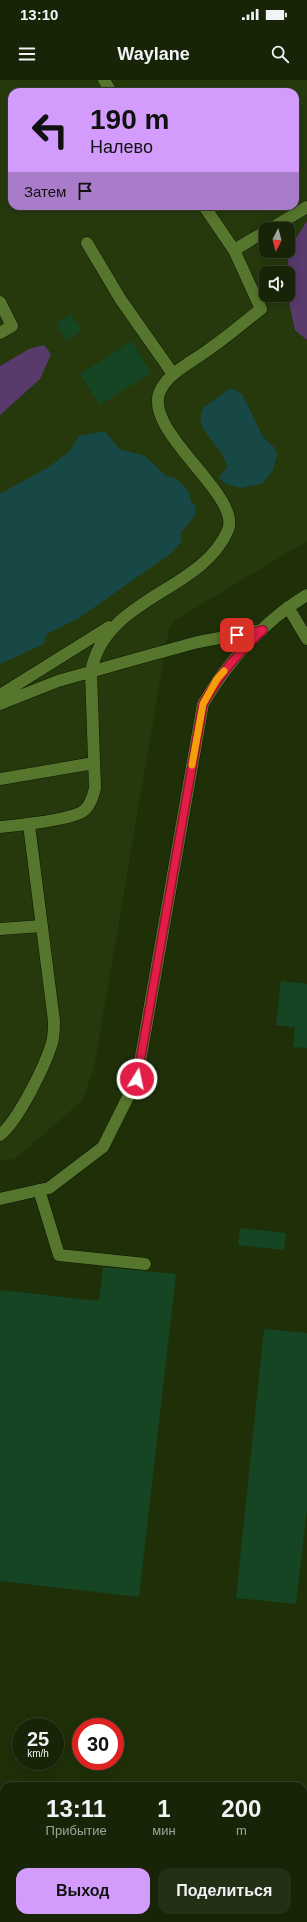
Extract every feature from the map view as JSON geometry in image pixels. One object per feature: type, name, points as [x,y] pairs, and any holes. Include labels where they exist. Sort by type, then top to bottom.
[{"type":"street","points":[[282,222],[307,207]]},
{"type":"street","points":[[0,695],[118,621],[204,562],[220,546],[229,528],[228,514],[215,489],[182,450],[162,417],[158,404],[160,391],[173,374],[209,350],[261,309],[234,250],[207,210]]},
{"type":"street","points":[[234,250],[259,235]]},
{"type":"street","points":[[87,243],[121,300],[173,374]]},
{"type":"street","points":[[0,302],[12,326],[0,333]]},
{"type":"street","points":[[0,1199],[49,1188],[103,1147],[137,1079],[203,704],[217,679],[244,648],[288,607],[307,595]]},
{"type":"street","points":[[288,607],[307,639]]},
{"type":"street","points":[[0,827],[29,825],[82,812],[91,801],[95,788],[91,672],[93,661],[103,640],[118,621]]},
{"type":"street","points":[[0,704],[58,681],[198,642],[263,630]]},
{"type":"street","points":[[0,779],[94,763]]},
{"type":"street","points":[[0,1135],[11,1125],[19,1112],[52,1042],[54,1021],[29,825]]},
{"type":"street","points":[[0,929],[42,926]]},
{"type":"street","points":[[39,1190],[59,1255],[145,1264]]},
{"type":"shaded area","points":[[0,80],[307,80],[307,541],[175,620],[169,628],[94,1068],[82,1101],[15,1159],[0,1161]]},
{"type":"shaded area","points":[[307,221],[307,340],[295,330],[290,307],[290,302],[295,302],[295,266],[288,266],[288,259],[295,258],[296,238]]},
{"type":"shaded area","points":[[44,345],[51,354],[40,379],[0,415],[0,366],[29,349]]},
{"type":"water","points":[[230,388],[242,394],[263,437],[274,447],[277,455],[273,470],[263,483],[242,488],[228,485],[218,478],[227,468],[225,461],[219,449],[206,433],[201,419],[203,408]]},
{"type":"water","points":[[105,431],[119,449],[145,456],[166,476],[177,479],[189,492],[191,502],[195,504],[195,516],[181,532],[182,541],[170,554],[79,618],[47,634],[44,644],[0,664],[0,494],[49,467],[70,451],[79,436]]},
{"type":"building","points":[[71,314],[82,331],[67,340],[56,324]]},
{"type":"building","points":[[132,341],[151,373],[100,405],[80,374]]},
{"type":"building","points":[[281,981],[307,984],[307,1048],[293,1047],[295,1027],[276,1025]]},
{"type":"building","points":[[240,1228],[286,1233],[284,1250],[238,1245]]},
{"type":"building","points":[[103,1267],[176,1274],[139,1597],[0,1581],[0,1290],[99,1301]]},
{"type":"building","points":[[264,1329],[307,1333],[307,1510],[296,1604],[236,1598]]},
{"type":"slow traffic","points":[[192,765],[203,704],[217,679],[224,671]]},
{"type":"route","points":[[137,1079],[203,704],[217,679],[244,648],[263,630],[237,635]]}]
